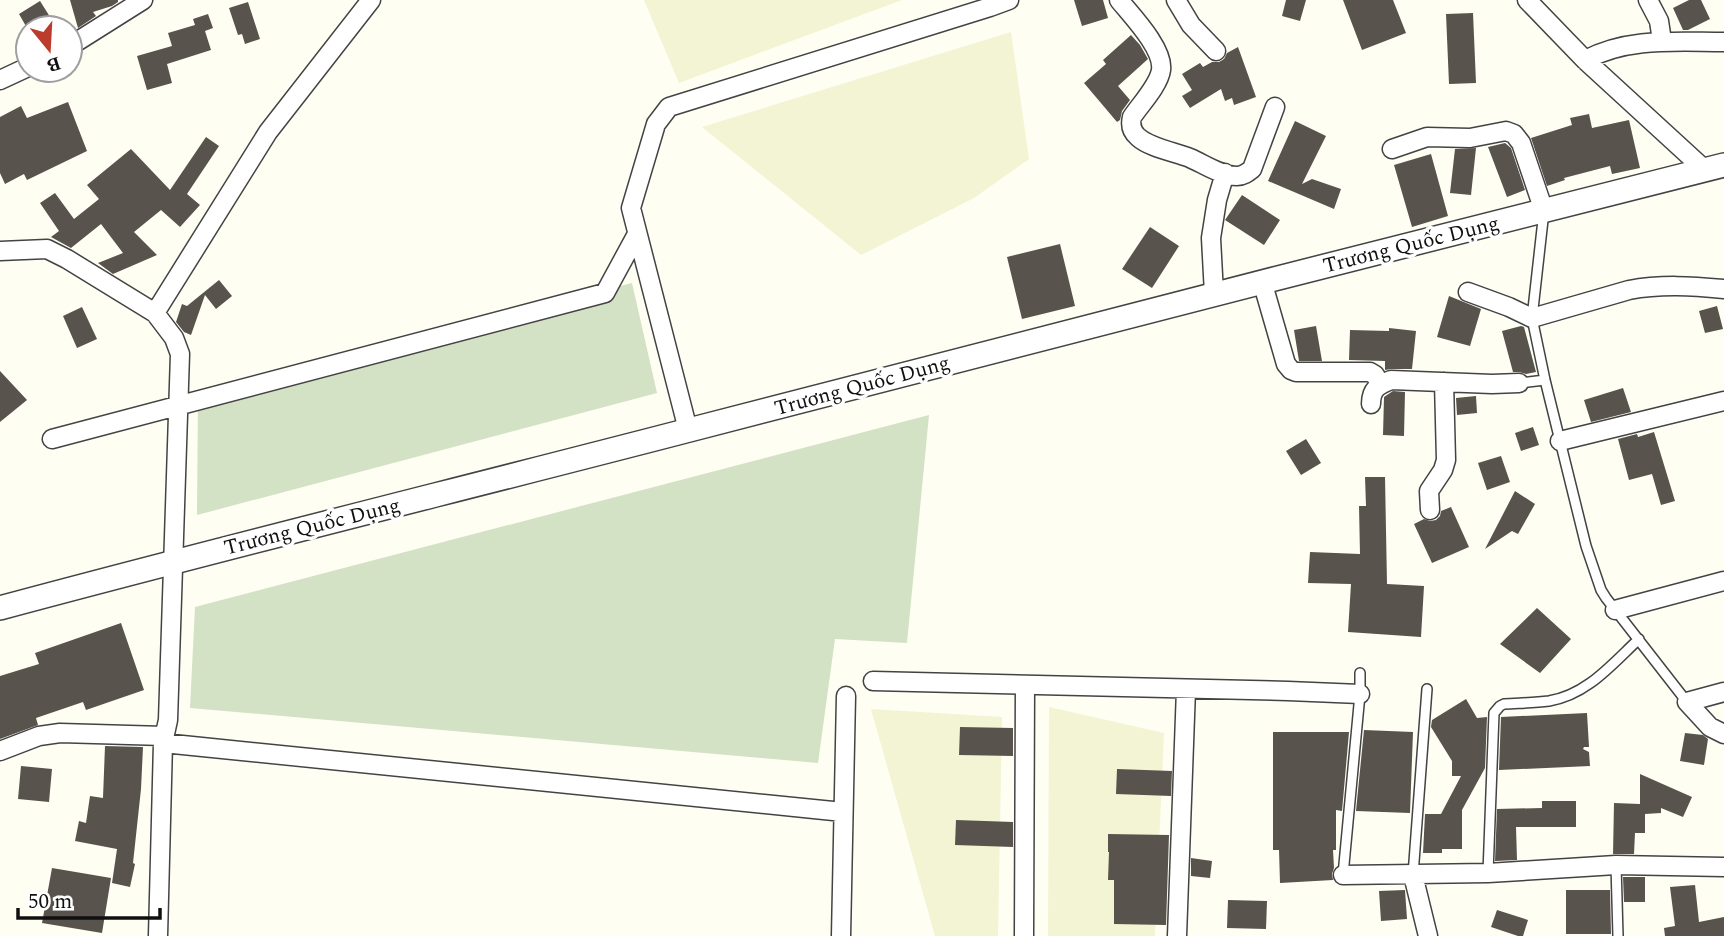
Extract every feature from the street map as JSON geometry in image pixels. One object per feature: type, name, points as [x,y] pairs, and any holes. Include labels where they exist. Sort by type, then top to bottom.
[{"type":"street","points":[[84,37],[143,0]]},
{"type":"street","points":[[155,313],[268,132],[371,0]]},
{"type":"street","points":[[688,430],[631,208],[656,124],[669,107],[1009,0]]},
{"type":"street","points":[[1119,0],[1154,46],[1160,60],[1161,69],[1153,87],[1130,122],[1135,135],[1143,141],[1238,176],[1252,169],[1275,107]]},
{"type":"street","points":[[1175,0],[1191,25],[1216,51]]},
{"type":"street","points":[[1527,0],[1585,60],[1714,168]]},
{"type":"street","points":[[1648,0],[1658,21],[1662,41]]},
{"type":"street","points":[[1585,60],[1614,47],[1662,41],[1724,42]]},
{"type":"street","points":[[1392,149],[1427,137],[1470,138],[1506,131],[1514,134],[1521,143],[1544,211]]},
{"type":"street","name":"Trương Quốc Dụng","points":[[0,608],[1214,293],[1714,168]]},
{"type":"street","points":[[1214,293],[1211,238],[1217,200],[1225,173]]},
{"type":"street","points":[[52,439],[605,293],[637,234]]},
{"type":"street","points":[[0,251],[47,249],[67,259],[155,313],[174,338],[180,354],[168,720],[163,740],[158,936]]},
{"type":"street","points":[[1262,281],[1286,364],[1291,370],[1370,372],[1380,384]]},
{"type":"street","points":[[1468,292],[1532,318],[1642,288],[1682,286],[1724,290]]},
{"type":"street","points":[[1371,404],[1373,390],[1391,380],[1519,383]]},
{"type":"street","points":[[1430,510],[1429,491],[1443,470],[1446,460],[1444,382]]},
{"type":"street","points":[[1560,440],[1724,401]]},
{"type":"street","points":[[1615,610],[1724,581]]},
{"type":"street","points":[[873,681],[1360,694]]},
{"type":"street","points":[[1024,936],[1025,685]]},
{"type":"street","points":[[1177,936],[1186,688]]},
{"type":"street","points":[[1724,692],[1687,702],[1710,727],[1724,734]]},
{"type":"street","points":[[841,936],[846,696]]},
{"type":"street","points":[[0,751],[39,736],[60,733],[163,740],[844,812]]},
{"type":"street","points":[[1343,875],[1488,873],[1616,865],[1724,867]]},
{"type":"street","points":[[1413,874],[1428,936]]},
{"type":"lane","points":[[1544,211],[1532,318],[1586,547],[1601,590],[1687,702]]},
{"type":"lane","points":[[1519,383],[1545,380]]},
{"type":"lane","points":[[1488,873],[1494,713],[1504,704],[1547,701],[1580,691],[1597,679],[1639,639]]},
{"type":"lane","points":[[1343,875],[1360,673]]},
{"type":"lane","points":[[1413,874],[1427,689]]},
{"type":"lane","points":[[1616,865],[1618,936]]},
{"type":"green space","points":[[644,0],[902,0],[679,83]]},
{"type":"green space","points":[[1011,32],[1029,159],[974,198],[861,255],[702,127]]},
{"type":"green space","points":[[632,283],[657,393],[197,515],[198,394]]},
{"type":"green space","points":[[929,415],[907,643],[835,639],[818,763],[190,708],[195,607]]},
{"type":"green space","points":[[1049,707],[1164,733],[1155,936],[1048,936]]},
{"type":"green space","points":[[871,709],[1002,717],[998,936],[935,936]]},
{"type":"building","points":[[70,0],[118,0],[112,6],[93,12],[96,16],[84,24],[84,14],[74,14]]},
{"type":"building","points":[[1074,0],[1103,0],[1108,18],[1082,26]]},
{"type":"building","points":[[1286,0],[1306,0],[1300,21],[1282,16]]},
{"type":"building","points":[[1343,0],[1393,0],[1406,33],[1362,50]]},
{"type":"building","points":[[1689,0],[1701,0],[1710,19],[1683,30],[1673,8]]},
{"type":"building","points":[[40,1],[48,14],[19,14]]},
{"type":"building","points":[[248,2],[260,39],[245,44],[242,34],[238,35],[229,8]]},
{"type":"building","points":[[1473,13],[1476,83],[1449,84],[1446,14]]},
{"type":"building","points":[[208,14],[213,28],[205,31],[211,50],[167,64],[172,83],[147,90],[137,56],[172,46],[168,33],[195,25],[193,19]]},
{"type":"building","points":[[1131,35],[1148,59],[1118,86],[1130,100],[1117,122],[1084,83],[1106,64],[1103,60]]},
{"type":"building","points":[[1238,47],[1256,97],[1234,105],[1232,98],[1225,101],[1221,89],[1190,108],[1182,96],[1192,90],[1182,74],[1200,63],[1203,67],[1219,62],[1227,53]]},
{"type":"building","points":[[68,102],[87,151],[27,180],[24,174],[5,184],[0,173],[0,117],[21,106],[27,118]]},
{"type":"building","points":[[1589,114],[1592,128],[1629,120],[1640,168],[1612,174],[1610,166],[1564,178],[1565,180],[1547,186],[1531,138],[1572,125],[1570,118]]},
{"type":"building","points":[[1295,121],[1326,136],[1302,184],[1312,179],[1341,189],[1334,209],[1268,181]]},
{"type":"building","points":[[206,137],[219,146],[187,194],[200,205],[180,227],[161,210],[134,232],[157,255],[113,274],[98,263],[123,253],[101,224],[71,248],[51,237],[59,231],[40,203],[55,193],[74,219],[99,199],[87,185],[131,149],[170,190]]},
{"type":"building","points":[[1505,143],[1511,148],[1525,190],[1507,197],[1488,147]]},
{"type":"building","points":[[1476,148],[1471,195],[1450,193],[1455,149]]},
{"type":"building","points":[[1431,154],[1448,216],[1412,227],[1394,165]]},
{"type":"building","points":[[1242,195],[1280,220],[1264,245],[1225,220]]},
{"type":"building","points":[[1150,227],[1179,246],[1152,288],[1122,269]]},
{"type":"building","points":[[1060,244],[1075,306],[1022,319],[1007,257]]},
{"type":"building","points":[[219,280],[232,296],[216,309],[205,295],[191,335],[184,332],[176,322],[182,304],[187,306]]},
{"type":"building","points":[[1449,296],[1481,309],[1470,346],[1437,337]]},
{"type":"building","points":[[1717,306],[1723,329],[1705,333],[1699,311]]},
{"type":"building","points":[[82,307],[97,339],[77,348],[63,316]]},
{"type":"building","points":[[1316,326],[1322,361],[1299,361],[1294,330]]},
{"type":"building","points":[[1524,327],[1536,372],[1513,372],[1502,331]]},
{"type":"building","points":[[1389,328],[1416,331],[1412,369],[1385,370],[1385,361],[1349,360],[1350,330],[1389,331]]},
{"type":"building","points":[[0,371],[27,400],[0,422]]},
{"type":"building","points":[[1623,388],[1631,412],[1591,422],[1584,400]]},
{"type":"building","points":[[1393,391],[1405,392],[1404,436],[1383,435],[1384,397]]},
{"type":"building","points":[[1476,396],[1477,413],[1457,415],[1456,398]]},
{"type":"building","points":[[1533,427],[1539,445],[1521,451],[1515,433]]},
{"type":"building","points":[[1654,432],[1675,501],[1661,505],[1652,474],[1629,480],[1618,439]]},
{"type":"building","points":[[1306,439],[1321,463],[1301,475],[1286,451]]},
{"type":"building","points":[[1501,456],[1510,482],[1487,490],[1478,463]]},
{"type":"building","points":[[1365,477],[1385,477],[1387,584],[1424,586],[1421,637],[1348,632],[1351,584],[1308,583],[1310,552],[1360,554],[1359,506],[1366,506]]},
{"type":"building","points":[[1515,491],[1535,504],[1518,534],[1512,531],[1485,549]]},
{"type":"building","points":[[1451,507],[1469,547],[1432,563],[1414,524],[1424,519],[1436,520],[1441,511]]},
{"type":"building","points":[[1537,608],[1571,639],[1540,673],[1500,644]]},
{"type":"building","points":[[121,623],[144,690],[86,710],[83,702],[36,718],[38,725],[0,739],[0,676],[39,664],[35,653]]},
{"type":"building","points":[[1466,699],[1477,718],[1487,717],[1485,768],[1462,810],[1462,849],[1423,853],[1425,814],[1441,814],[1461,776],[1452,776],[1452,761],[1431,727],[1432,720]]},
{"type":"building","points":[[1587,713],[1589,747],[1583,749],[1589,752],[1590,766],[1499,770],[1501,717]]},
{"type":"building","points":[[960,727],[1013,728],[1013,756],[959,755]]},
{"type":"building","points":[[1364,730],[1413,732],[1410,813],[1356,811]]},
{"type":"building","points":[[1273,732],[1349,732],[1342,811],[1336,810],[1333,880],[1280,883],[1279,850],[1273,850]]},
{"type":"building","points":[[1685,733],[1703,735],[1708,739],[1704,765],[1680,761]]},
{"type":"building","points":[[105,746],[143,747],[135,864],[130,887],[112,883],[117,849],[75,841],[79,821],[86,823],[90,796],[103,798]]},
{"type":"building","points":[[21,766],[52,769],[49,802],[18,799]]},
{"type":"building","points":[[1117,769],[1172,771],[1171,796],[1116,794]]},
{"type":"building","points":[[1640,774],[1692,797],[1683,817],[1661,808],[1661,813],[1645,814],[1645,833],[1635,833],[1634,854],[1613,854],[1614,803],[1640,804]]},
{"type":"building","points":[[1542,801],[1576,801],[1576,827],[1516,827],[1517,860],[1495,861],[1497,809],[1542,808]]},
{"type":"building","points":[[956,820],[1013,822],[1013,847],[955,845]]},
{"type":"building","points":[[1108,834],[1169,835],[1166,925],[1114,924],[1114,880],[1108,880]]},
{"type":"building","points":[[1191,858],[1212,861],[1210,878],[1191,876]]},
{"type":"building","points":[[52,868],[111,878],[102,933],[42,923]]},
{"type":"building","points":[[1623,877],[1645,877],[1645,902],[1624,902]]},
{"type":"building","points":[[1695,885],[1699,922],[1724,917],[1724,936],[1665,936],[1664,928],[1675,926],[1670,887]]},
{"type":"building","points":[[1405,890],[1407,919],[1381,921],[1379,891]]},
{"type":"building","points":[[1566,890],[1610,890],[1611,934],[1566,934]]},
{"type":"building","points":[[1228,900],[1267,901],[1266,929],[1227,928]]},
{"type":"building","points":[[1497,910],[1528,920],[1523,936],[1491,927]]}]
